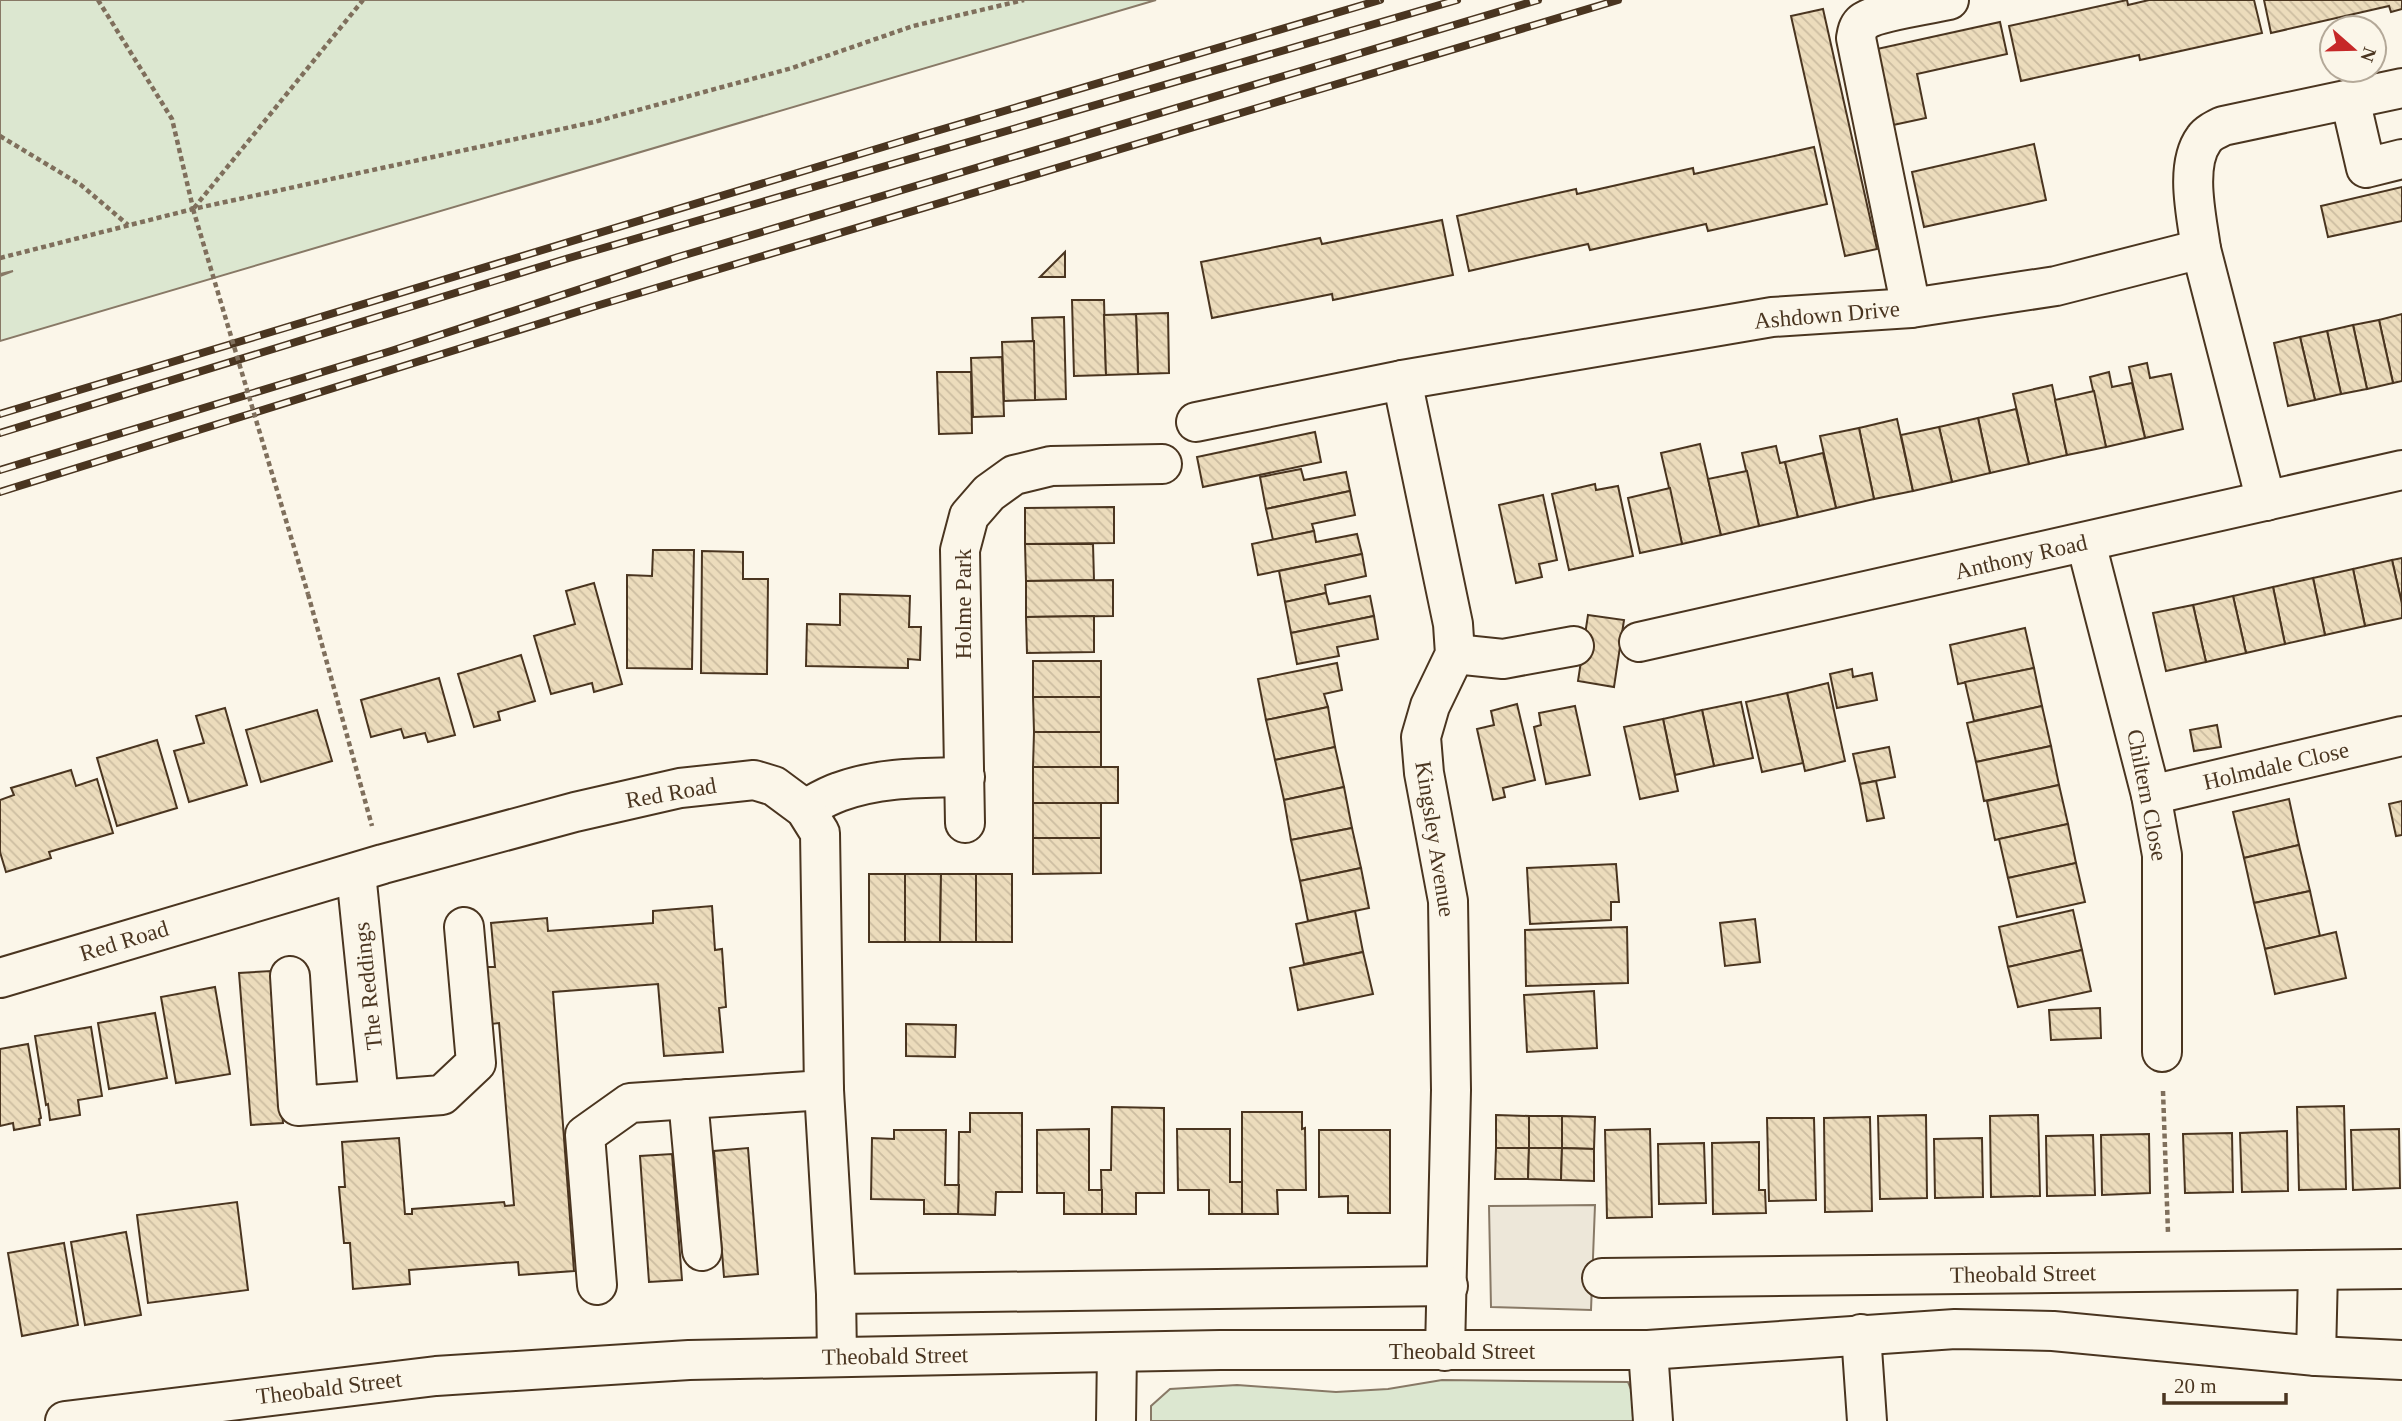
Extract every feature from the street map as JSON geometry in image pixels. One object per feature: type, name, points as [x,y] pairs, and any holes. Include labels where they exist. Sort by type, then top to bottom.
[{"type":"street","points":[[1911,308],[1856,38],[1863,21],[1949,0]]},
{"type":"street","points":[[2266,501],[2201,249],[2193,189],[2195,161],[2205,138],[2223,126],[2402,88]]},
{"type":"street","points":[[2350,99],[2366,167],[2402,159]]},
{"type":"street","name":"Ashdown Drive","points":[[1196,422],[1402,380],[1772,317],[1911,308],[2056,286],[2201,249]]},
{"type":"street","points":[[1402,380],[1452,624],[1455,654],[1503,659],[1574,646]]},
{"type":"street","name":"Holme Park","points":[[965,823],[960,550],[969,516],[989,493],[1014,475],[1051,466],[1161,464]]},
{"type":"street","name":"Anthony Road","points":[[1639,642],[2402,470]]},
{"type":"street","name":"Chiltern Close","points":[[2086,543],[2151,795],[2162,855],[2162,1052]]},
{"type":"street","name":"Kingsley Avenue","points":[[1445,1351],[1451,1090],[1448,901],[1424,773],[1421,737],[1430,706],[1455,654]]},
{"type":"street","name":"Holmdale Close","points":[[2151,795],[2402,736]]},
{"type":"street","points":[[805,809],[836,793],[862,784],[885,780],[965,776]]},
{"type":"street","name":"Red Road","points":[[0,978],[575,811],[680,788],[754,780],[774,786],[805,809],[820,833],[822,851],[824,1090],[836,1294],[836,1357]]},
{"type":"street","name":"The Reddings","points":[[356,873],[379,1099]]},
{"type":"street","points":[[290,976],[298,1106],[442,1095],[476,1063],[464,927]]},
{"type":"street","points":[[597,1285],[585,1135],[630,1102],[824,1090]]},
{"type":"street","points":[[688,1099],[702,1251]]},
{"type":"street","name":"Theobald Street","points":[[1602,1278],[2402,1269]]},
{"type":"street","points":[[2316,1356],[2318,1270]]},
{"type":"street","points":[[836,1294],[1448,1286]]},
{"type":"street","name":"Theobald Street","points":[[65,1421],[145,1415],[436,1376],[689,1360],[1220,1350],[1648,1349],[1955,1329],[2053,1331],[2316,1356],[2402,1360]]},
{"type":"street","points":[[1861,1334],[1867,1421]]},
{"type":"street","points":[[1648,1349],[1653,1421]]},
{"type":"street","points":[[1116,1421],[1117,1352]]},
{"type":"path","points":[[99,0],[172,120],[193,209],[308,594],[372,828]]},
{"type":"path","points":[[193,209],[363,0]]},
{"type":"path","points":[[0,258],[193,209],[594,122],[792,68],[913,26],[1024,0]]},
{"type":"path","points":[[0,136],[81,185],[128,225]]},
{"type":"path","points":[[2162,1052],[2169,1272]]},
{"type":"green space","points":[[0,0],[1156,0],[0,341],[0,276],[13,271],[0,274]]},
{"type":"green space","points":[[1442,1380],[1628,1382],[1637,1404],[1638,1421],[1151,1421],[1151,1406],[1170,1389],[1237,1385],[1336,1392],[1388,1389]]},
{"type":"shaded area","points":[[1595,1205],[1591,1310],[1491,1307],[1489,1206]]},
{"type":"building","points":[[2127,0],[2128,5],[2149,0],[2254,0],[2262,33],[2140,60],[2139,55],[2021,81],[2009,26]]},
{"type":"building","points":[[2264,0],[2402,0],[2402,9],[2391,12],[2389,6],[2354,14],[2318,14],[2318,22],[2271,33]]},
{"type":"building","points":[[1823,9],[1877,249],[1845,256],[1791,16]]},
{"type":"building","points":[[2000,22],[2007,54],[1917,74],[1926,118],[1893,125],[1877,49]]},
{"type":"building","points":[[2034,144],[2046,200],[1924,227],[1912,172]]},
{"type":"building","points":[[1814,147],[1827,204],[1708,231],[1706,224],[1590,250],[1588,244],[1469,271],[1457,216],[1576,189],[1577,194],[1693,168],[1694,174]]},
{"type":"building","points":[[2402,187],[2402,221],[2328,237],[2321,206]]},
{"type":"building","points":[[1442,220],[1453,275],[1333,300],[1332,294],[1212,318],[1201,262],[1320,238],[1322,244]]},
{"type":"building","points":[[1065,252],[1065,277],[1040,277]]},
{"type":"building","points":[[1072,300],[1104,300],[1106,375],[1074,376]]},
{"type":"building","points":[[1168,313],[1169,373],[1138,374],[1136,314]]},
{"type":"building","points":[[1136,314],[1138,374],[1106,375],[1104,315]]},
{"type":"building","points":[[2402,314],[2402,381],[2393,383],[2379,320]]},
{"type":"building","points":[[1064,317],[1066,399],[1035,400],[1032,318]]},
{"type":"building","points":[[2379,320],[2393,383],[2367,389],[2353,325]]},
{"type":"building","points":[[2353,325],[2367,389],[2341,394],[2327,331]]},
{"type":"building","points":[[2327,331],[2341,394],[2315,400],[2300,337]]},
{"type":"building","points":[[2300,337],[2315,400],[2288,406],[2274,343]]},
{"type":"building","points":[[1034,341],[1035,400],[1004,401],[1002,342]]},
{"type":"building","points":[[1002,357],[1004,416],[973,417],[971,358]]},
{"type":"building","points":[[2147,363],[2150,378],[2171,374],[2183,429],[2145,438],[2129,367]]},
{"type":"building","points":[[937,372],[971,372],[972,433],[939,434]]},
{"type":"building","points":[[2109,372],[2112,387],[2132,383],[2145,438],[2106,447],[2090,377]]},
{"type":"building","points":[[2052,385],[2067,455],[2029,464],[2013,394]]},
{"type":"building","points":[[2094,391],[2106,447],[2067,455],[2055,400]]},
{"type":"building","points":[[2016,409],[2029,464],[1990,473],[1978,418]]},
{"type":"building","points":[[1978,418],[1990,473],[1952,482],[1939,427]]},
{"type":"building","points":[[1897,419],[1913,491],[1874,499],[1859,428]]},
{"type":"building","points":[[1939,427],[1952,482],[1913,491],[1901,435]]},
{"type":"building","points":[[1859,428],[1874,499],[1836,508],[1820,436]]},
{"type":"building","points":[[1315,432],[1321,462],[1203,487],[1197,457]]},
{"type":"building","points":[[1700,444],[1721,535],[1682,544],[1661,453]]},
{"type":"building","points":[[1776,446],[1780,463],[1785,462],[1798,517],[1759,526],[1742,453]]},
{"type":"building","points":[[1823,453],[1836,508],[1798,517],[1785,462]]},
{"type":"building","points":[[1301,469],[1304,480],[1346,472],[1350,491],[1266,509],[1260,477]]},
{"type":"building","points":[[1747,471],[1759,526],[1721,535],[1708,479]]},
{"type":"building","points":[[1595,484],[1596,490],[1618,486],[1633,556],[1569,570],[1552,494]]},
{"type":"building","points":[[1670,488],[1682,544],[1640,553],[1628,498]]},
{"type":"building","points":[[1350,491],[1355,515],[1312,524],[1314,531],[1273,540],[1266,509]]},
{"type":"building","points":[[1543,495],[1557,560],[1539,564],[1542,577],[1516,583],[1499,505]]},
{"type":"building","points":[[1114,507],[1114,543],[1025,544],[1025,508]]},
{"type":"building","points":[[1314,531],[1316,542],[1357,534],[1362,554],[1258,575],[1252,544]]},
{"type":"building","points":[[1025,544],[1093,544],[1094,580],[1026,581]]},
{"type":"building","points":[[653,550],[694,550],[692,669],[627,668],[627,575],[652,576]]},
{"type":"building","points":[[702,551],[743,552],[743,579],[768,579],[767,674],[701,673]]},
{"type":"building","points":[[1362,554],[1366,576],[1325,585],[1326,593],[1285,602],[1279,571]]},
{"type":"building","points":[[2402,558],[2402,604],[2392,560]]},
{"type":"building","points":[[2392,560],[2402,604],[2402,618],[2365,626],[2353,569]]},
{"type":"building","points":[[2353,569],[2365,626],[2325,635],[2313,578]]},
{"type":"building","points":[[2313,578],[2325,635],[2285,644],[2273,587]]},
{"type":"building","points":[[1113,580],[1113,616],[1026,617],[1026,581]]},
{"type":"building","points":[[594,583],[622,684],[594,692],[592,683],[551,694],[534,636],[575,624],[566,591]]},
{"type":"building","points":[[2273,587],[2285,644],[2246,653],[2233,596]]},
{"type":"building","points":[[1326,593],[1329,604],[1370,596],[1374,616],[1291,633],[1285,602]]},
{"type":"building","points":[[840,594],[910,596],[909,627],[921,627],[920,660],[908,659],[908,668],[806,666],[807,624],[840,625]]},
{"type":"building","points":[[2233,596],[2246,653],[2206,662],[2193,605]]},
{"type":"building","points":[[2193,605],[2206,662],[2166,671],[2153,613]]},
{"type":"building","points":[[1588,615],[1624,620],[1614,687],[1578,681]]},
{"type":"building","points":[[1094,616],[1094,652],[1027,653],[1026,617]]},
{"type":"building","points":[[1374,616],[1378,639],[1337,647],[1339,656],[1297,664],[1291,633]]},
{"type":"building","points":[[2025,628],[2034,668],[1958,684],[1950,645]]},
{"type":"building","points":[[521,655],[535,701],[498,712],[500,720],[474,727],[458,674]]},
{"type":"building","points":[[1033,661],[1101,661],[1101,697],[1033,697]]},
{"type":"building","points":[[1337,663],[1342,690],[1324,694],[1328,707],[1266,720],[1258,679]]},
{"type":"building","points":[[2034,668],[2042,706],[1974,721],[1965,682]]},
{"type":"building","points":[[1852,669],[1853,677],[1872,673],[1877,700],[1837,708],[1830,674]]},
{"type":"building","points":[[439,678],[455,735],[428,742],[425,733],[404,738],[401,729],[371,737],[361,700]]},
{"type":"building","points":[[1828,683],[1845,761],[1805,771],[1787,693]]},
{"type":"building","points":[[1787,693],[1803,763],[1762,772],[1746,702]]},
{"type":"building","points":[[1033,697],[1101,697],[1101,732],[1034,732]]},
{"type":"building","points":[[1741,702],[1753,758],[1714,766],[1702,710]]},
{"type":"building","points":[[1517,704],[1535,780],[1503,788],[1505,797],[1493,800],[1477,729],[1494,725],[1491,711]]},
{"type":"building","points":[[1575,706],[1590,775],[1546,784],[1534,727],[1541,725],[1539,713]]},
{"type":"building","points":[[2042,706],[2051,746],[1976,762],[1967,723]]},
{"type":"building","points":[[1328,707],[1335,747],[1275,760],[1266,720]]},
{"type":"building","points":[[225,708],[247,785],[189,802],[174,751],[204,743],[196,716]]},
{"type":"building","points":[[317,710],[332,761],[261,782],[246,730]]},
{"type":"building","points":[[1702,710],[1714,766],[1675,775],[1663,719]]},
{"type":"building","points":[[1663,719],[1678,791],[1640,799],[1624,727]]},
{"type":"building","points":[[2217,725],[2221,747],[2194,751],[2190,730]]},
{"type":"building","points":[[1034,732],[1101,732],[1101,767],[1033,767]]},
{"type":"building","points":[[157,740],[177,808],[117,826],[97,758]]},
{"type":"building","points":[[2051,746],[2059,785],[1984,801],[1976,762]]},
{"type":"building","points":[[1335,747],[1344,787],[1284,800],[1275,760]]},
{"type":"building","points":[[1889,747],[1895,777],[1860,784],[1853,754]]},
{"type":"building","points":[[1033,767],[1118,767],[1118,803],[1033,803]]},
{"type":"building","points":[[71,770],[76,786],[97,779],[113,833],[49,852],[51,858],[6,872],[0,852],[0,800],[14,795],[11,788]]},
{"type":"building","points":[[1876,781],[1884,818],[1867,821],[1860,784]]},
{"type":"building","points":[[2059,785],[2068,824],[1995,840],[1987,801]]},
{"type":"building","points":[[1344,787],[1352,828],[1291,840],[1284,800]]},
{"type":"building","points":[[2289,799],[2299,845],[2244,858],[2233,812]]},
{"type":"building","points":[[2402,801],[2402,835],[2396,836],[2389,804]]},
{"type":"building","points":[[1033,803],[1101,803],[1101,838],[1033,838]]},
{"type":"building","points":[[2068,824],[2076,863],[2008,878],[1999,839]]},
{"type":"building","points":[[1352,828],[1361,868],[1300,881],[1291,840]]},
{"type":"building","points":[[1033,838],[1101,838],[1101,873],[1033,874]]},
{"type":"building","points":[[2299,845],[2310,891],[2254,903],[2244,858]]},
{"type":"building","points":[[2076,863],[2085,902],[2017,917],[2008,878]]},
{"type":"building","points":[[1616,864],[1619,902],[1611,902],[1611,920],[1530,924],[1527,868]]},
{"type":"building","points":[[1361,868],[1369,908],[1308,921],[1300,881]]},
{"type":"building","points":[[869,874],[905,874],[905,942],[869,942]]},
{"type":"building","points":[[905,874],[941,874],[940,942],[905,942]]},
{"type":"building","points":[[941,874],[976,874],[976,942],[940,942]]},
{"type":"building","points":[[976,874],[1012,874],[1012,942],[976,942]]},
{"type":"building","points":[[2310,891],[2320,936],[2265,949],[2254,903]]},
{"type":"building","points":[[712,906],[715,950],[722,949],[726,1007],[719,1008],[723,1052],[664,1056],[658,984],[553,992],[574,1271],[519,1275],[518,1262],[409,1270],[410,1284],[353,1289],[350,1243],[344,1243],[339,1187],[345,1187],[342,1142],[399,1138],[405,1214],[412,1214],[412,1209],[504,1202],[505,1206],[514,1205],[499,1023],[491,1024],[487,967],[495,967],[491,923],[547,918],[548,931],[653,923],[653,911]]},
{"type":"building","points":[[2073,910],[2082,950],[2008,967],[1999,927]]},
{"type":"building","points":[[1355,911],[1363,952],[1304,964],[1296,924]]},
{"type":"building","points":[[1755,919],[1760,962],[1725,966],[1720,923]]},
{"type":"building","points":[[1627,927],[1628,983],[1526,986],[1525,930]]},
{"type":"building","points":[[2336,932],[2346,978],[2275,994],[2265,949]]},
{"type":"building","points":[[2082,950],[2091,991],[2018,1007],[2008,967]]},
{"type":"building","points":[[1363,952],[1373,994],[1298,1010],[1290,968]]},
{"type":"building","points":[[271,971],[283,1123],[251,1125],[239,973]]},
{"type":"building","points":[[215,987],[230,1074],[176,1083],[161,997]]},
{"type":"building","points":[[1594,991],[1597,1048],[1527,1052],[1524,995]]},
{"type":"building","points":[[2100,1008],[2101,1038],[2051,1040],[2049,1010]]},
{"type":"building","points":[[155,1013],[167,1078],[109,1089],[98,1023]]},
{"type":"building","points":[[906,1024],[956,1025],[955,1057],[906,1056]]},
{"type":"building","points":[[91,1027],[102,1096],[78,1100],[80,1115],[50,1120],[35,1036]]},
{"type":"building","points":[[28,1044],[40,1125],[14,1130],[13,1123],[0,1126],[0,1049]]},
{"type":"building","points":[[2344,1106],[2346,1189],[2299,1190],[2297,1107]]},
{"type":"building","points":[[1112,1107],[1164,1108],[1164,1193],[1136,1193],[1136,1214],[1102,1214],[1101,1170],[1111,1170]]},
{"type":"building","points":[[1242,1112],[1302,1112],[1302,1129],[1305,1128],[1306,1190],[1277,1190],[1278,1214],[1242,1214]]},
{"type":"building","points":[[970,1113],[1022,1113],[1022,1192],[996,1192],[995,1215],[958,1214],[959,1132],[970,1132]]},
{"type":"building","points":[[1496,1115],[1529,1116],[1529,1148],[1496,1148]]},
{"type":"building","points":[[1926,1115],[1927,1198],[1880,1199],[1878,1116]]},
{"type":"building","points":[[2038,1115],[2040,1196],[1991,1197],[1990,1116]]},
{"type":"building","points":[[1529,1116],[1562,1116],[1562,1148],[1529,1148]]},
{"type":"building","points":[[1562,1116],[1595,1117],[1594,1149],[1562,1148]]},
{"type":"building","points":[[1870,1117],[1872,1211],[1825,1212],[1824,1118]]},
{"type":"building","points":[[1767,1118],[1814,1118],[1816,1200],[1769,1201]]},
{"type":"building","points":[[1089,1129],[1089,1190],[1102,1190],[1102,1214],[1064,1214],[1064,1193],[1037,1193],[1037,1130]]},
{"type":"building","points":[[1177,1129],[1230,1129],[1230,1182],[1242,1182],[1242,1214],[1209,1214],[1209,1190],[1178,1190]]},
{"type":"building","points":[[1650,1129],[1652,1217],[1607,1218],[1605,1130]]},
{"type":"building","points":[[2399,1129],[2400,1188],[2353,1190],[2351,1130]]},
{"type":"building","points":[[894,1130],[946,1130],[945,1185],[959,1185],[958,1214],[924,1214],[924,1200],[871,1199],[872,1138],[894,1139]]},
{"type":"building","points":[[1319,1130],[1390,1130],[1390,1213],[1348,1213],[1348,1196],[1319,1197]]},
{"type":"building","points":[[2287,1131],[2288,1191],[2242,1192],[2240,1133]]},
{"type":"building","points":[[2232,1133],[2233,1192],[2185,1193],[2183,1134]]},
{"type":"building","points":[[2149,1134],[2150,1193],[2102,1195],[2101,1135]]},
{"type":"building","points":[[2093,1135],[2095,1195],[2047,1196],[2046,1136]]},
{"type":"building","points":[[1982,1138],[1983,1197],[1935,1198],[1934,1139]]},
{"type":"building","points":[[1759,1142],[1759,1190],[1765,1190],[1766,1213],[1713,1214],[1712,1143]]},
{"type":"building","points":[[1704,1143],[1706,1203],[1659,1204],[1658,1144]]},
{"type":"building","points":[[748,1148],[758,1274],[724,1277],[714,1151]]},
{"type":"building","points":[[1496,1148],[1529,1148],[1528,1179],[1495,1179]]},
{"type":"building","points":[[1529,1148],[1562,1148],[1561,1180],[1528,1179]]},
{"type":"building","points":[[1562,1148],[1594,1149],[1594,1181],[1561,1180]]},
{"type":"building","points":[[672,1154],[682,1280],[649,1282],[640,1156]]},
{"type":"building","points":[[237,1202],[248,1290],[148,1303],[137,1215]]},
{"type":"building","points":[[126,1232],[141,1315],[85,1325],[71,1242]]},
{"type":"building","points":[[64,1243],[78,1325],[22,1336],[8,1253]]},
{"type":"railway","points":[[0,414],[916,137],[1380,0]]},
{"type":"railway","points":[[0,433],[569,258],[1457,0]]},
{"type":"railway","points":[[0,470],[391,351],[678,257],[1538,0]]},
{"type":"railway","points":[[0,492],[596,306],[1618,0]]}]
